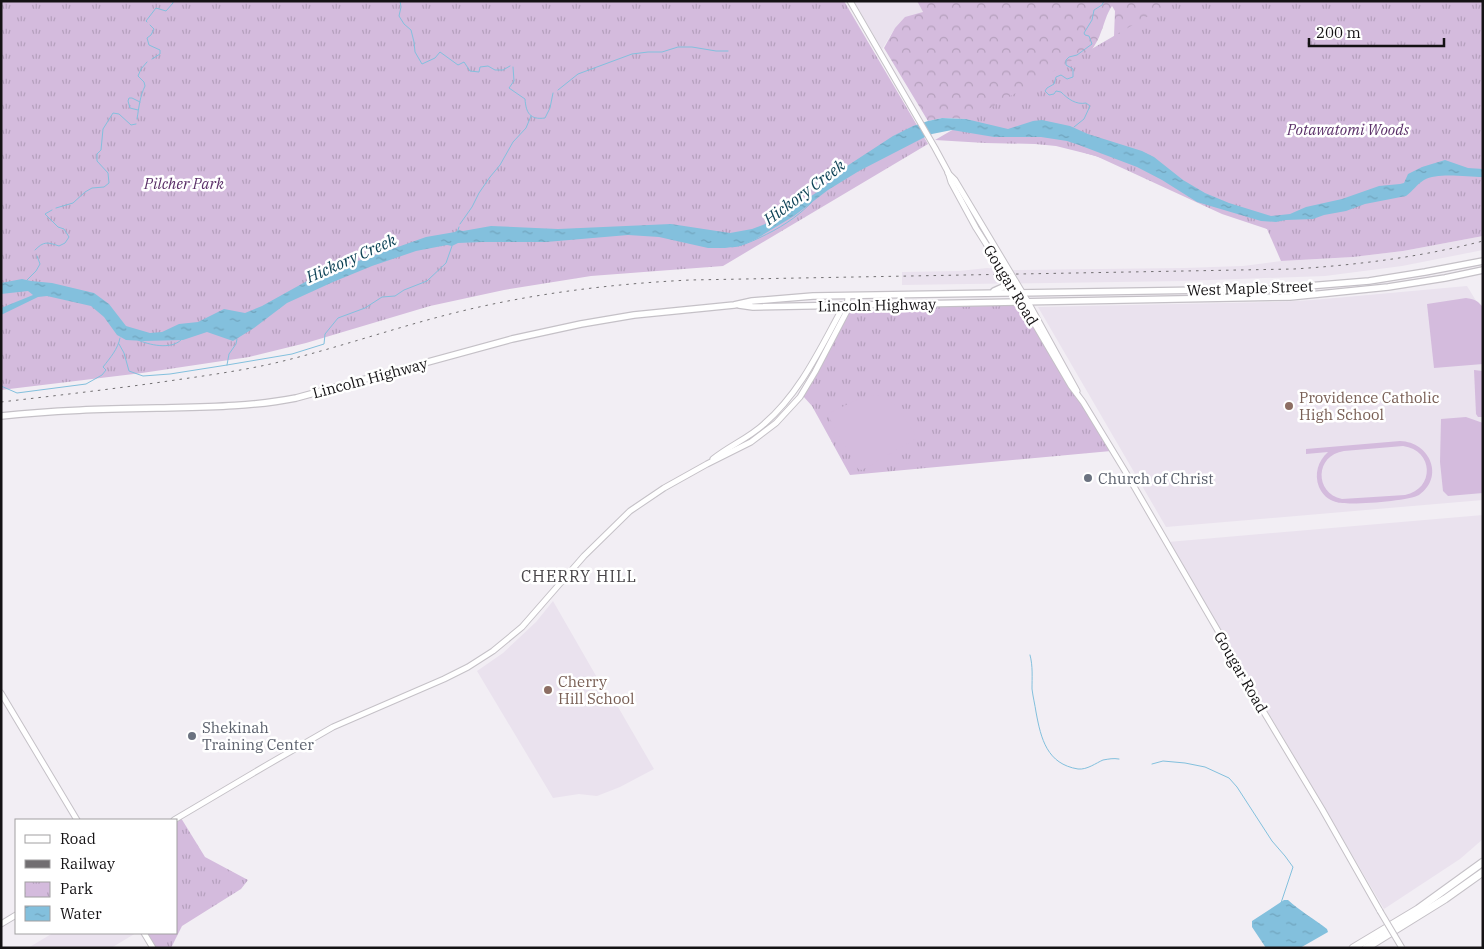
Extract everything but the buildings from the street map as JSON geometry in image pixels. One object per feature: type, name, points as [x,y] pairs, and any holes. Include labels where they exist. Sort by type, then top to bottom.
[{"type":"highway","points":[[1353,948],[1418,909],[1483,862]]},
{"type":"highway","points":[[1366,948],[1445,899],[1483,872]]},
{"type":"main road","name":"West Maple Street","points":[[1019,293],[1304,287],[1390,278],[1483,261]]},
{"type":"main road","name":"West Maple Street","points":[[1021,302],[1290,297],[1388,287],[1483,270]]},
{"type":"main road","points":[[989,293],[1003,287],[1007,277]]},
{"type":"main road","name":"Lincoln Highway","points":[[1,416],[72,410],[197,407],[273,402],[296,398],[512,339],[634,315],[734,305],[775,298],[1019,293]]},
{"type":"main road","name":"Lincoln Highway","points":[[734,305],[753,307],[1021,302]]},
{"type":"street","name":"Gougar Road","points":[[850,1],[935,148],[976,228],[1007,277],[1028,302],[1075,385],[1079,396]]},
{"type":"street","name":"Gougar Road","points":[[948,172],[955,180],[1019,293],[1021,302],[1125,471],[1402,948]]},
{"type":"street","points":[[176,819],[333,727],[444,679],[468,667],[492,651],[522,627],[584,556],[621,519],[652,496],[707,464],[772,418],[788,401],[802,380],[842,309],[847,305],[848,296]]},
{"type":"street","points":[[1,693],[76,819]]},
{"type":"street","points":[[1,924],[15,916]]},
{"type":"street","points":[[145,934],[152,948]]},
{"type":"shaded area","points":[[854,1],[917,1],[923,12],[895,28],[882,49]]},
{"type":"shaded area","points":[[1483,236],[1483,250],[1402,266],[1325,276],[1183,281],[902,285],[902,272],[959,271],[987,268],[1011,270],[1243,266],[1403,251]]},
{"type":"shaded area","name":"Providence Catholic High School","points":[[1467,286],[1483,312],[1483,500],[1166,527],[1038,307],[1274,302]]},
{"type":"shaded area","points":[[1483,515],[1483,839],[1460,859],[1384,909],[1168,542]]},
{"type":"shaded area","name":"Cherry Hill School","points":[[553,601],[599,681],[614,700],[654,769],[620,787],[597,796],[579,794],[553,798],[477,671],[503,653],[536,622]]},
{"type":"shaded area","points":[[51,934],[134,934],[111,948],[28,948]]},
{"type":"green space","name":"Pilcher Park","points":[[1,1],[844,1],[928,144],[723,266],[591,276],[504,290],[430,306],[306,343],[249,357],[142,373],[1,390]]},
{"type":"green space","points":[[917,1],[1432,1],[1192,186],[1008,129],[966,119],[942,118],[928,121],[884,48],[895,28],[905,17],[923,12]],"holes":[[[1112,6],[1115,11],[1112,42],[1081,63],[1097,41]]]},
{"type":"green space","name":"Potawatomi Woods","points":[[1174,1],[1483,1],[1483,236],[1403,251],[1353,257],[1281,261],[1267,229],[1222,214],[1096,156],[1056,146],[935,140]]},
{"type":"green space","points":[[1466,298],[1476,301],[1483,308],[1483,364],[1434,368],[1427,304]]},
{"type":"green space","points":[[1020,304],[1111,451],[850,475],[812,406],[803,396],[849,308]]},
{"type":"green space","points":[[1474,370],[1483,371],[1483,417],[1478,417],[1476,414]]},
{"type":"green space","points":[[874,395],[888,400],[900,411],[917,438],[862,470],[858,469],[827,414],[863,397]]},
{"type":"green space","points":[[1466,417],[1483,423],[1483,493],[1448,496],[1443,491],[1440,462],[1441,419]]},
{"type":"green space","points":[[1400,441],[1410,443],[1419,447],[1426,454],[1432,470],[1431,479],[1427,488],[1419,495],[1413,497],[1364,503],[1336,502],[1330,500],[1320,490],[1317,477],[1318,468],[1328,452],[1306,454],[1306,449]],"holes":[[[1403,446],[1421,454],[1427,470],[1426,478],[1415,491],[1405,495],[1342,499],[1326,490],[1323,482],[1323,466],[1334,454],[1344,451]]]},
{"type":"green space","points":[[181,818],[205,857],[248,880],[241,889],[182,926],[178,934],[178,820]]},
{"type":"green space","points":[[146,934],[178,934],[171,948],[154,948]]},
{"type":"water","points":[[942,118],[966,119],[1008,129],[1042,120],[1070,126],[1088,134],[1142,151],[1154,157],[1183,180],[1205,193],[1229,203],[1271,216],[1290,214],[1306,207],[1342,199],[1379,186],[1404,183],[1408,174],[1422,167],[1445,160],[1468,168],[1483,169],[1483,177],[1437,176],[1419,183],[1406,196],[1365,204],[1313,219],[1276,222],[1261,221],[1197,202],[1137,167],[1067,141],[1041,137],[994,137],[952,130],[932,134],[859,171],[828,190],[794,216],[756,239],[740,246],[708,248],[659,237],[628,235],[546,242],[482,242],[447,245],[416,251],[333,282],[287,303],[233,341],[207,332],[183,340],[126,340],[117,335],[104,317],[91,306],[47,296],[38,297],[1,315],[1,308],[33,295],[28,291],[1,294],[1,283],[22,279],[52,283],[94,293],[109,304],[126,326],[150,333],[162,332],[179,324],[198,322],[224,309],[245,313],[330,271],[426,237],[458,230],[463,231],[491,226],[558,229],[671,224],[730,233],[752,229],[773,221],[794,208],[820,190],[847,166],[893,136],[913,126]]},
{"type":"water","points":[[1284,900],[1288,900],[1327,929],[1328,932],[1300,948],[1266,948],[1252,927],[1252,921]]},
{"type":"waterway","points":[[147,22],[156,8],[166,11],[173,1]]},
{"type":"waterway","points":[[400,1],[399,16],[411,30],[415,52],[422,64],[435,58],[440,52],[458,65],[464,62],[470,71],[479,72],[480,67],[488,66],[495,70],[503,70],[510,66]]},
{"type":"waterway","points":[[1074,127],[1084,119],[1090,106],[1086,103],[1072,101],[1061,92],[1056,91],[1054,94],[1049,95],[1045,91],[1054,84],[1056,77],[1061,75],[1067,79],[1073,77],[1073,69],[1066,65],[1066,60],[1077,55],[1092,44],[1089,36],[1084,33],[1092,20],[1094,10],[1102,5],[1104,1]]},
{"type":"waterway","points":[[150,25],[154,29],[147,38],[149,45],[160,50],[160,54],[152,59]]},
{"type":"waterway","points":[[558,90],[578,74],[632,54],[662,52],[678,47],[728,51]]},
{"type":"waterway","points":[[137,119],[145,86],[138,76],[147,62]]},
{"type":"waterway","points":[[513,67],[514,81],[509,88],[525,99],[526,108],[532,117],[545,118],[550,108],[553,93]]},
{"type":"waterway","points":[[138,110],[130,108],[128,101],[129,98],[132,98],[140,102]]},
{"type":"waterway","points":[[56,208],[73,203],[92,188],[104,187],[109,183],[108,173],[97,161],[97,154],[101,150],[103,129],[113,113],[119,114],[131,125],[136,124]]},
{"type":"waterway","points":[[460,224],[479,193],[500,165],[513,142],[526,128],[531,116]]},
{"type":"waterway","name":"Hickory Creek","points":[[732,247],[739,246],[774,231],[812,202]]},
{"type":"waterway","points":[[35,250],[46,243],[59,246],[65,243],[69,237],[64,229],[58,227],[45,214],[52,210]]},
{"type":"waterway","points":[[119,344],[124,353],[129,371],[143,376],[170,374],[292,354],[324,344],[325,334],[338,318],[365,308],[382,297],[395,296],[404,290],[427,281],[446,263],[452,246]]},
{"type":"waterway","points":[[27,280],[40,264],[37,256]]},
{"type":"waterway","points":[[1,386],[17,393],[86,384],[102,375],[106,370],[103,367],[116,350],[120,338]]},
{"type":"waterway","points":[[227,365],[229,354],[237,339]]},
{"type":"waterway","name":"Hickory Creek","points":[[138,340],[148,344],[166,346],[181,340]]},
{"type":"waterway","points":[[1030,655],[1032,689],[1040,732],[1052,756],[1059,762],[1078,769],[1088,767],[1103,760],[1119,759]]},
{"type":"waterway","points":[[1152,764],[1163,761],[1185,763],[1205,767],[1229,778],[1237,787],[1272,841],[1293,867],[1281,903]]},
{"type":"railway","points":[[1,402],[136,386],[245,369],[275,363],[479,307],[599,287],[690,280],[1294,269],[1389,260],[1483,241]]},
{"type":"place","name":"Providence Catholic High School","points":[[1289,406]]},
{"type":"place","name":"Church of Christ","points":[[1088,478]]},
{"type":"place","name":"Cherry Hill School","points":[[548,690]]},
{"type":"place","name":"Shekinah Training Center","points":[[192,736]]},
{"type":"district","name":"CHERRY HILL","points":[[579,576]]}]
